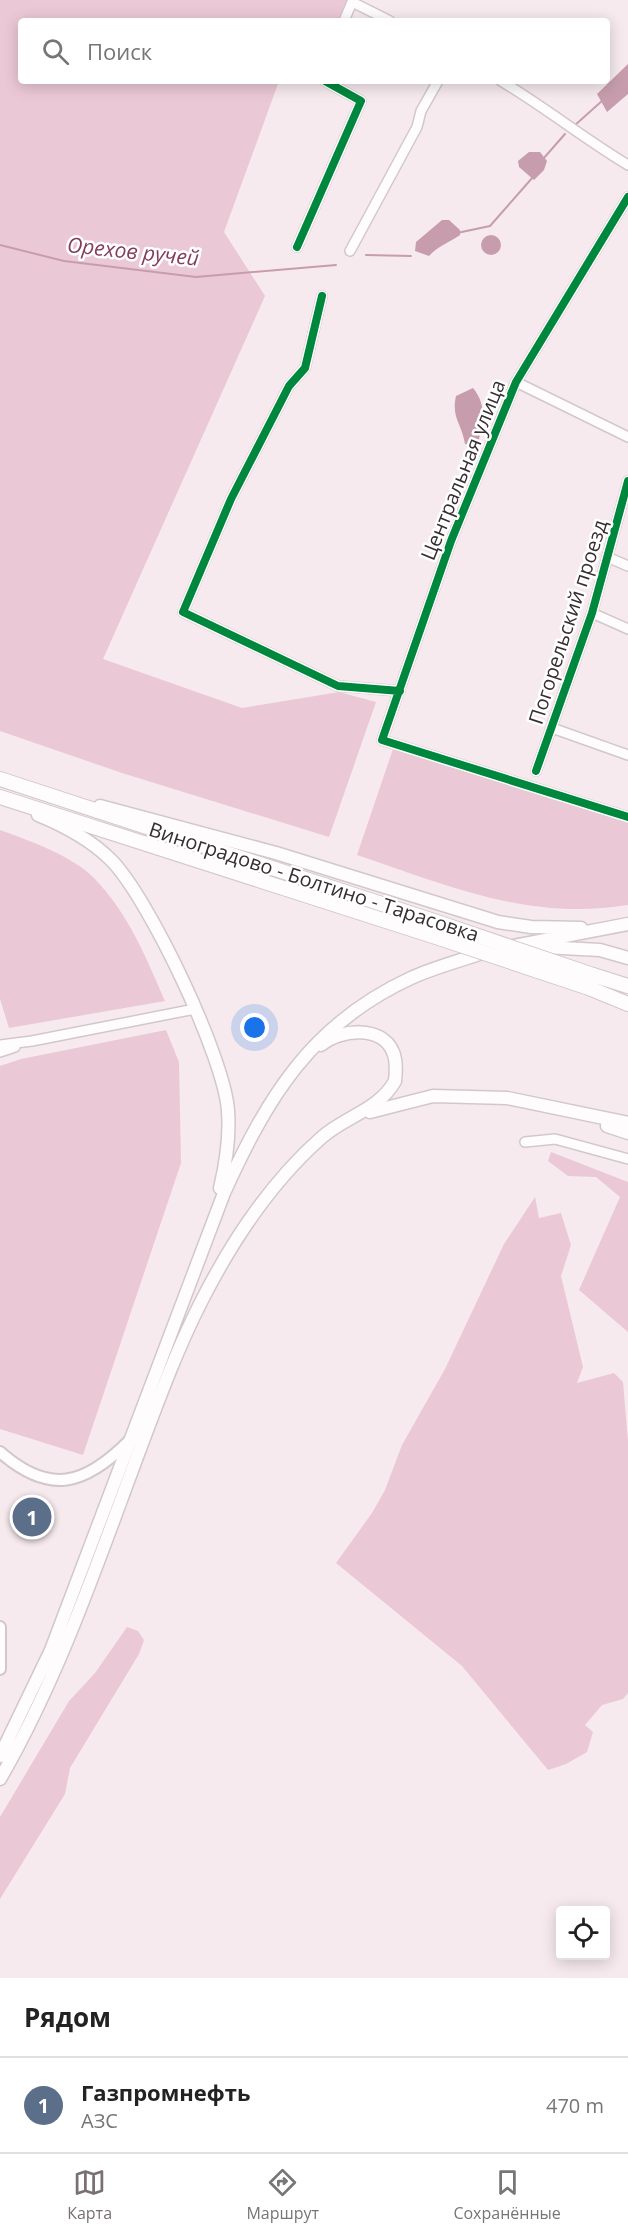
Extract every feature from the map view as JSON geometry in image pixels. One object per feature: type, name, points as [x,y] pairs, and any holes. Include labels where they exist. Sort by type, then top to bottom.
[{"type":"main road","name":"Виноградово - Болтино - Тарасовка","points":[[0,778],[434,921],[591,981],[628,1004]]},
{"type":"main road","points":[[32,789],[200,831],[498,922],[531,927],[609,928]]},
{"type":"main road","name":"Виноградово - Болтино - Тарасовка","points":[[0,799],[442,939],[591,981],[628,986]]},
{"type":"main road","points":[[0,799],[61,824],[91,842],[129,881],[149,913],[195,1010],[222,1079],[228,1109],[229,1142],[210,1226]]},
{"type":"main road","points":[[0,1756],[51,1650],[210,1226],[250,1135],[274,1095],[301,1060],[340,1021],[411,978],[497,949],[628,924]]},
{"type":"main road","points":[[497,949],[562,946],[600,950],[628,958]]},
{"type":"main road","points":[[0,1779],[30,1726],[61,1656],[166,1381],[199,1306],[238,1236],[282,1174],[323,1136],[381,1100],[395,1081],[394,1054],[389,1045],[375,1035],[360,1032],[346,1034],[324,1042],[301,1060]]},
{"type":"main road","points":[[350,1120],[392,1104],[433,1096],[507,1098],[628,1123]]},
{"type":"main road","points":[[507,1098],[628,1132]]},
{"type":"street","points":[[345,18],[352,2],[384,18]]},
{"type":"street","points":[[297,247],[362,101],[331,84]]},
{"type":"street","points":[[350,251],[417,127],[422,111],[436,84]]},
{"type":"street","points":[[506,84],[583,138],[628,165]]},
{"type":"street","name":"Центральная улица","points":[[628,197],[516,382],[451,541],[382,740],[628,817]]},
{"type":"street","points":[[322,296],[305,368],[289,386],[231,499],[183,612],[338,686],[400,690]]},
{"type":"street","points":[[516,382],[628,437]]},
{"type":"street","name":"Погорельский проезд","points":[[536,771],[592,613],[628,482]]},
{"type":"street","points":[[607,557],[628,566]]},
{"type":"street","points":[[592,613],[628,629]]},
{"type":"street","points":[[552,728],[628,755]]},
{"type":"street","points":[[0,1045],[195,1010]]},
{"type":"street","points":[[0,1052],[32,1041]]},
{"type":"street","points":[[525,1142],[555,1139],[628,1159]]},
{"type":"street","points":[[0,1452],[21,1470],[47,1479],[69,1480],[91,1473],[107,1463],[130,1441]]},
{"type":"street","points":[[0,1627],[0,1669]]},
{"type":"shaded area","points":[[0,0],[348,0],[341,18],[18,18],[18,84],[278,84],[224,232],[265,296],[103,659],[242,708],[339,692],[376,702],[329,837],[122,773],[0,731]]},
{"type":"shaded area","points":[[628,64],[628,94],[607,112],[597,94],[610,84]]},
{"type":"shaded area","points":[[529,152],[540,152],[547,161],[544,170],[534,180],[519,167],[518,161]]},
{"type":"shaded area","points":[[442,220],[449,220],[460,230],[460,235],[429,256],[415,251],[416,242]]},
{"type":"shaded area","points":[[491,235],[498,238],[501,245],[498,252],[491,255],[484,252],[481,245],[484,238]]},
{"type":"shaded area","points":[[473,388],[481,402],[483,416],[477,446],[465,444],[455,410],[456,396]]},
{"type":"shaded area","points":[[393,749],[628,823],[628,905],[591,909],[556,908],[490,898],[357,855]]},
{"type":"shaded area","points":[[0,830],[62,856],[94,878],[126,921],[165,1001],[9,1028],[0,999]]},
{"type":"shaded area","points":[[166,1030],[179,1062],[181,1163],[83,1455],[0,1429],[0,1066],[21,1059]]},
{"type":"shaded area","points":[[551,1152],[628,1182],[628,1332],[579,1290],[620,1197],[596,1177],[568,1176],[548,1161]]},
{"type":"shaded area","points":[[535,1197],[539,1218],[561,1213],[571,1245],[561,1276],[583,1367],[577,1383],[614,1373],[623,1382],[628,1441],[628,1693],[623,1699],[602,1705],[585,1725],[593,1732],[587,1752],[566,1764],[548,1770],[462,1666],[336,1563],[372,1513],[385,1490],[402,1445],[445,1369],[504,1244]]},
{"type":"shaded area","points":[[127,1627],[138,1631],[144,1640],[139,1654],[70,1768],[65,1794],[0,1899],[0,1817],[69,1701],[95,1673]]},
{"type":"waterway","name":"Орехов ручей","points":[[574,126],[603,100]]},
{"type":"waterway","name":"Орехов ручей","points":[[543,159],[565,134]]},
{"type":"waterway","name":"Орехов ручей","points":[[457,233],[490,226],[533,177]]},
{"type":"waterway","name":"Орехов ручей","points":[[0,245],[64,261],[196,277],[336,265]]},
{"type":"waterway","name":"Орехов ручей","points":[[366,255],[411,256]]},
{"type":"cycle path","points":[[297,247],[361,101],[330,84]]},
{"type":"cycle path","points":[[628,197],[516,382],[451,541],[382,740],[628,817]]},
{"type":"cycle path","points":[[322,296],[305,368],[289,386],[231,499],[183,612],[338,686],[400,691]]},
{"type":"cycle path","points":[[536,771],[592,613],[628,481]]},
{"type":"place","name":"Газпромнефть","points":[[32,1517]]}]
